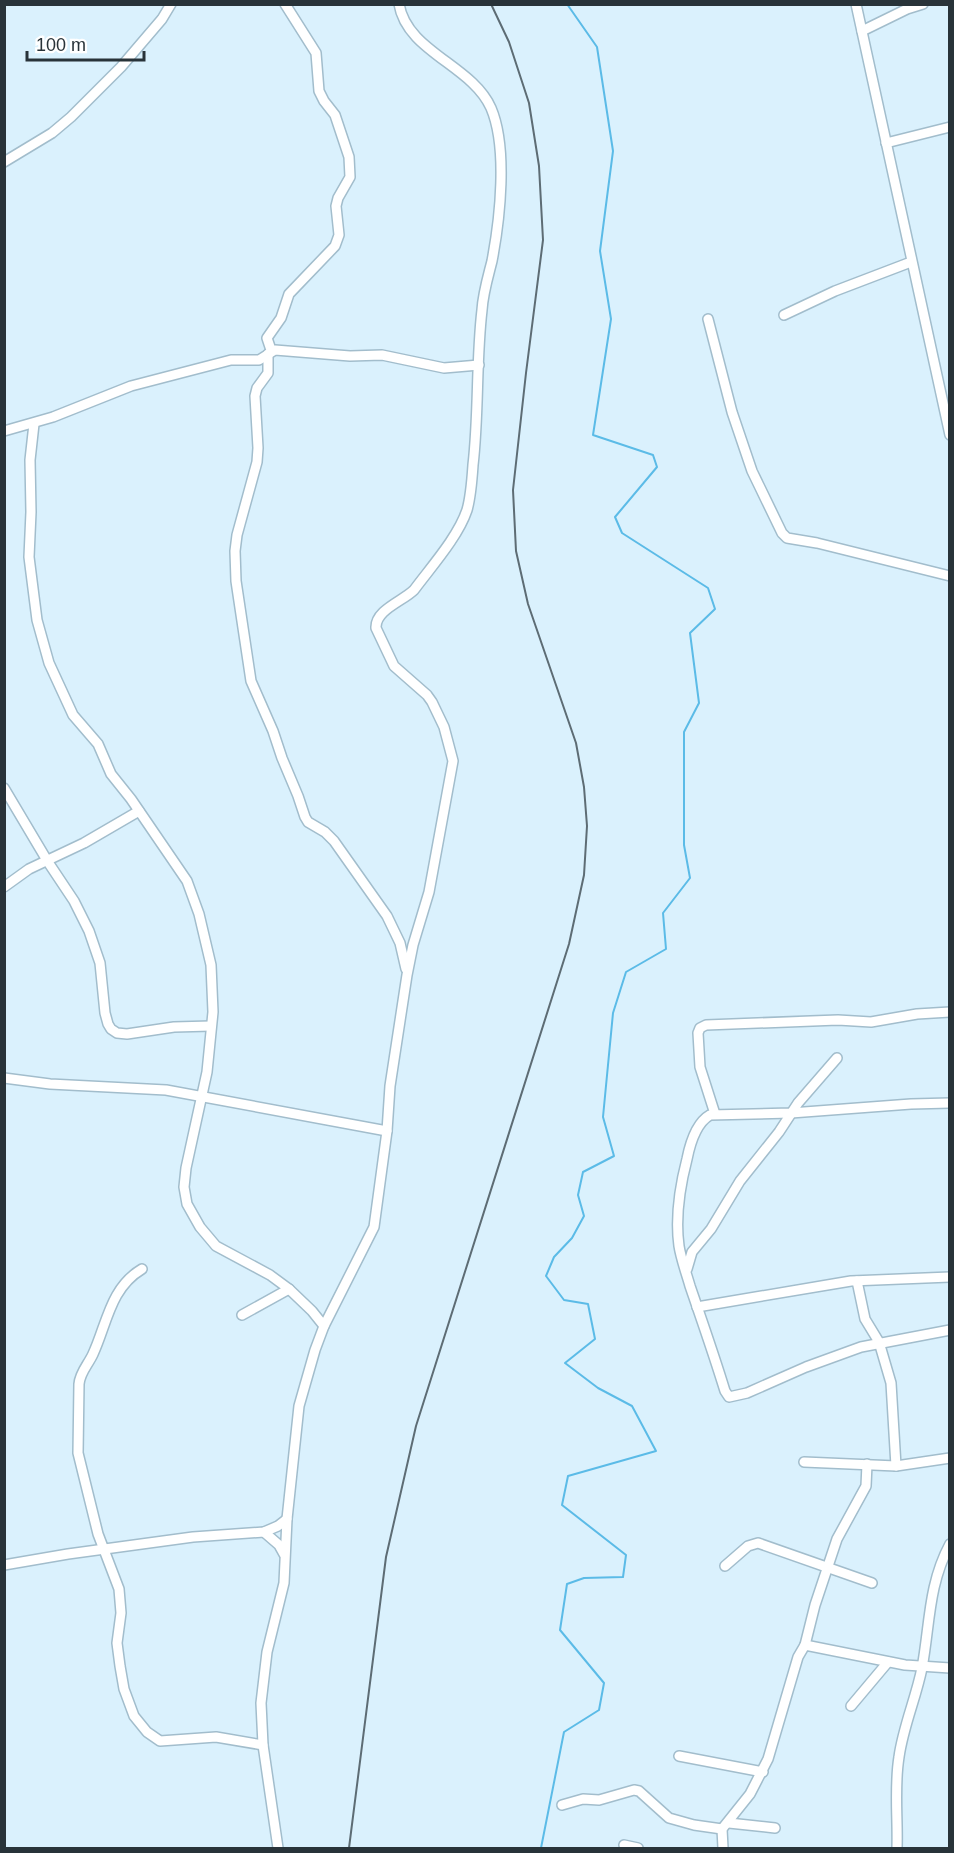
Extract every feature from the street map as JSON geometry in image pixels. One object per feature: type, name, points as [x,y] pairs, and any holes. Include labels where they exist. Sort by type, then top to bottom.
[{"type":"street","points":[[4,162],[52,133],[71,117],[121,68],[156,27],[171,4]]},
{"type":"street","points":[[285,4],[317,56],[319,91],[339,124],[349,157],[351,177],[338,198],[336,206],[339,235],[335,246],[286,297],[281,318],[267,338],[270,352],[268,374],[257,388],[255,396],[257,462],[239,526],[235,550],[236,581],[251,681],[273,730],[305,817],[308,822],[325,832],[334,841],[387,916],[402,950],[407,975]]},
{"type":"street","points":[[278,1848],[263,1745],[262,1684],[267,1652],[282,1596],[287,1519],[299,1406],[324,1326],[374,1227],[387,1131],[390,1086],[407,975],[413,945],[429,892],[453,761],[444,727],[432,702],[394,666],[375,623],[381,614],[414,590],[463,521],[469,499],[475,448],[482,310],[499,209],[499,140],[491,109],[481,91],[410,29],[401,17],[399,4]]},
{"type":"street","points":[[856,4],[950,435]]},
{"type":"street","points":[[862,30],[922,4]]},
{"type":"street","points":[[886,143],[950,126]]},
{"type":"street","points":[[784,315],[843,288],[911,262]]},
{"type":"street","points":[[708,319],[732,412],[748,460],[782,533],[787,538],[817,543],[950,576]]},
{"type":"street","points":[[4,431],[34,424],[131,386],[231,360],[259,360],[270,352],[382,356],[444,368],[479,365]]},
{"type":"street","points":[[34,424],[30,460],[29,557],[37,620],[49,663],[67,705],[98,744],[111,774],[187,881],[195,901],[211,965],[214,1000],[207,1072],[186,1168],[184,1187],[187,1204],[200,1227],[216,1246],[270,1275],[289,1289],[324,1326]]},
{"type":"street","points":[[4,788],[74,901],[89,931],[100,963],[105,1013],[111,1029],[117,1033],[127,1034],[174,1027],[211,1026]]},
{"type":"street","points":[[4,887],[30,869],[48,862],[139,811]]},
{"type":"street","points":[[715,1114],[700,1068],[700,1028],[706,1025],[838,1020],[871,1022],[917,1014],[950,1012]]},
{"type":"street","points":[[686,1273],[692,1252],[706,1236],[740,1181],[775,1138],[791,1113],[837,1058]]},
{"type":"street","points":[[4,1078],[51,1084],[166,1090],[387,1131]]},
{"type":"street","points":[[950,1103],[871,1106],[791,1113],[715,1114],[706,1118],[697,1131],[683,1173],[678,1232],[686,1273],[725,1391],[729,1397],[747,1393],[828,1358],[879,1342],[950,1330]]},
{"type":"street","points":[[142,1269],[130,1277],[119,1290],[93,1355],[79,1379],[78,1453],[103,1550],[114,1575],[120,1597],[121,1620],[117,1643],[124,1689],[134,1716],[147,1732],[160,1741],[216,1737],[263,1745]]},
{"type":"street","points":[[697,1307],[857,1281],[950,1277]]},
{"type":"street","points":[[857,1281],[865,1319],[879,1342],[893,1394],[896,1466]]},
{"type":"street","points":[[242,1315],[289,1289]]},
{"type":"street","points":[[804,1462],[896,1466],[950,1458]]},
{"type":"street","points":[[723,1848],[725,1826],[763,1772],[798,1657],[806,1645],[827,1566],[844,1525],[863,1493],[867,1464]]},
{"type":"street","points":[[4,1565],[193,1537],[264,1532],[287,1519]]},
{"type":"street","points":[[264,1532],[279,1545],[285,1555]]},
{"type":"street","points":[[725,1566],[748,1546],[758,1543],[872,1583]]},
{"type":"street","points":[[897,1848],[896,1804],[899,1755],[922,1666],[936,1572],[950,1544]]},
{"type":"street","points":[[806,1645],[888,1662],[950,1668]]},
{"type":"street","points":[[851,1706],[888,1662]]},
{"type":"street","points":[[679,1756],[763,1772]]},
{"type":"street","points":[[562,1805],[583,1799],[598,1800],[634,1790],[639,1791],[669,1818],[694,1825],[775,1828]]},
{"type":"street","points":[[624,1845],[638,1848]]},
{"type":"waterway","points":[[541,1848],[564,1732],[599,1710],[604,1683],[560,1630],[567,1584],[584,1578],[623,1577],[626,1555],[562,1505],[568,1476],[656,1451],[632,1406],[598,1388],[565,1363],[595,1339],[588,1304],[564,1300],[546,1276],[554,1257],[572,1238],[584,1216],[578,1195],[583,1172],[614,1156],[603,1117],[613,1013],[626,972],[666,949],[663,913],[690,878],[684,845],[684,732],[699,703],[690,633],[715,609],[708,588],[622,533],[615,517],[657,467],[653,455],[593,435],[611,319],[600,251],[613,151],[597,47],[567,4]]},
{"type":"railway","points":[[349,1848],[386,1557],[416,1426],[569,944],[584,875],[587,826],[584,787],[576,743],[528,604],[516,551],[513,490],[543,240],[539,166],[529,103],[509,42],[491,4]]}]
